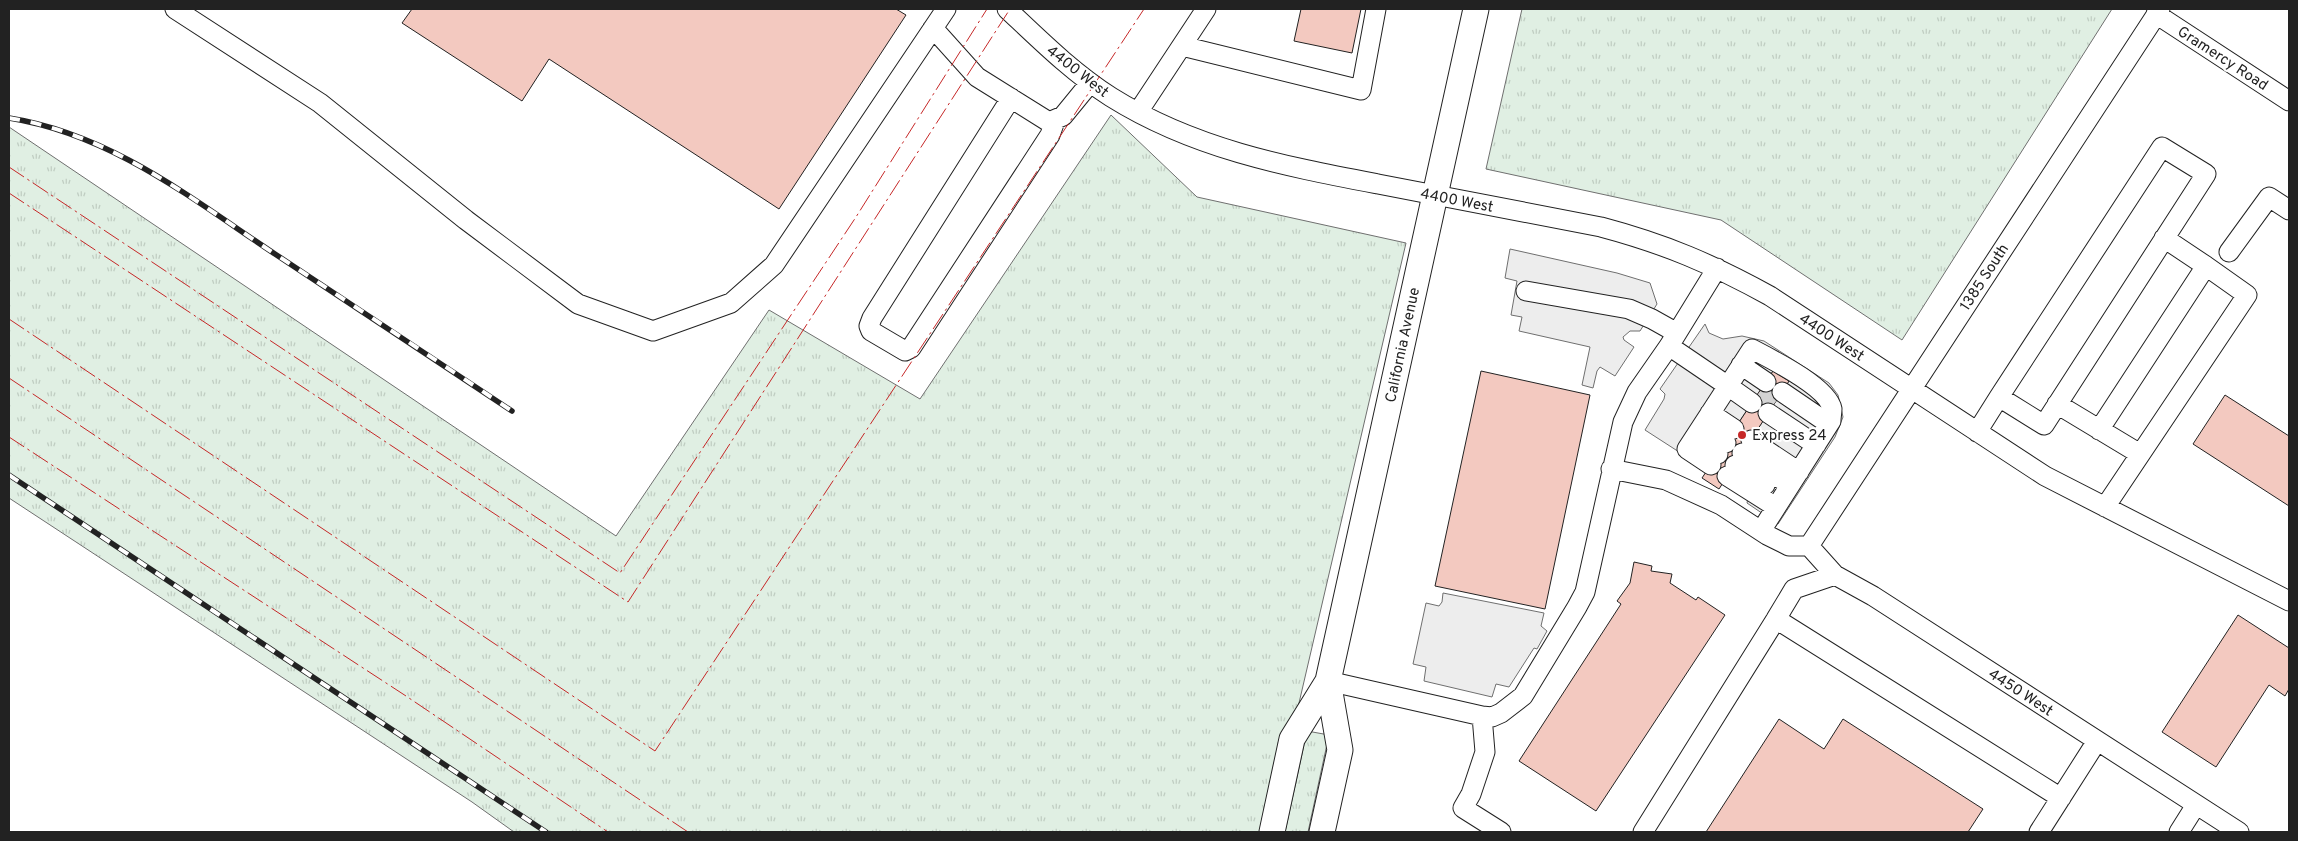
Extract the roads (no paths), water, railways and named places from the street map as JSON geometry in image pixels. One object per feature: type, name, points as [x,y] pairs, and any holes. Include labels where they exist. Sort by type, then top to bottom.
[{"type":"main road","name":"California Avenue","points":[[1272,832],[1292,739],[1328,681],[1476,9]]},
{"type":"main road","name":"California Avenue","points":[[1322,832],[1340,750],[1328,681]]},
{"type":"street","points":[[175,9],[320,103],[466,220],[578,304],[653,331],[730,303],[774,265],[938,16],[977,77],[1049,122],[1063,116],[1090,83]]},
{"type":"street","name":"4400 West","points":[[1007,9],[1058,57],[1090,83],[1138,112],[1197,140],[1248,157],[1434,196],[1602,227],[1643,238],[1688,254],[1770,296],[2045,476],[2289,601]]},
{"type":"street","points":[[1138,112],[1206,9]]},
{"type":"street","points":[[1182,46],[1361,90],[1376,9]]},
{"type":"street","name":"Gramercy Road","points":[[2158,11],[2289,101]]},
{"type":"street","name":"1385 South","points":[[1809,546],[2158,11]]},
{"type":"street","points":[[1012,98],[872,318],[869,326],[871,330],[895,346],[905,351],[911,348],[1050,135],[1055,121]]},
{"type":"street","points":[[1977,432],[1999,397],[2162,147],[2206,174],[2044,425],[1999,397]]},
{"type":"street","points":[[2230,252],[2269,197],[2289,210]]},
{"type":"street","points":[[2105,507],[2247,295],[2164,238]]},
{"type":"street","points":[[2099,430],[2206,266]]},
{"type":"street","points":[[1328,681],[1492,717],[1501,713],[1523,696],[1585,592],[1618,437],[1628,408],[1717,268]]},
{"type":"street","points":[[1526,291],[1629,309],[1652,319],[1673,339],[1759,393]]},
{"type":"street","points":[[1702,426],[1752,349],[1776,362],[1821,392],[1832,408],[1822,434],[1761,531]]},
{"type":"street","points":[[1775,403],[1822,434]]},
{"type":"street","points":[[2057,404],[2140,454]]},
{"type":"street","points":[[1702,426],[1722,448],[1702,426]]},
{"type":"street","points":[[1787,490],[1739,458],[1787,490]]},
{"type":"street","points":[[1611,470],[1666,480],[1721,505],[1788,546],[1809,546]]},
{"type":"street","name":"4450 West","points":[[1809,546],[1835,575],[1873,596],[2239,832]]},
{"type":"street","points":[[1643,832],[1794,590],[1835,575]]},
{"type":"street","points":[[1776,619],[2061,798]]},
{"type":"street","points":[[1482,716],[1484,752],[1471,794],[1463,808],[1501,832]]},
{"type":"street","points":[[2039,832],[2097,741]]},
{"type":"street","points":[[2179,832],[2196,805]]},
{"type":"tunnel","points":[[1759,393],[1774,404]]},
{"type":"railway","points":[[9,118],[46,126],[82,138],[149,171],[512,411]]},
{"type":"railway","points":[[9,475],[546,832]]},
{"type":"place","name":"Express 24","points":[[1742,435]]}]
